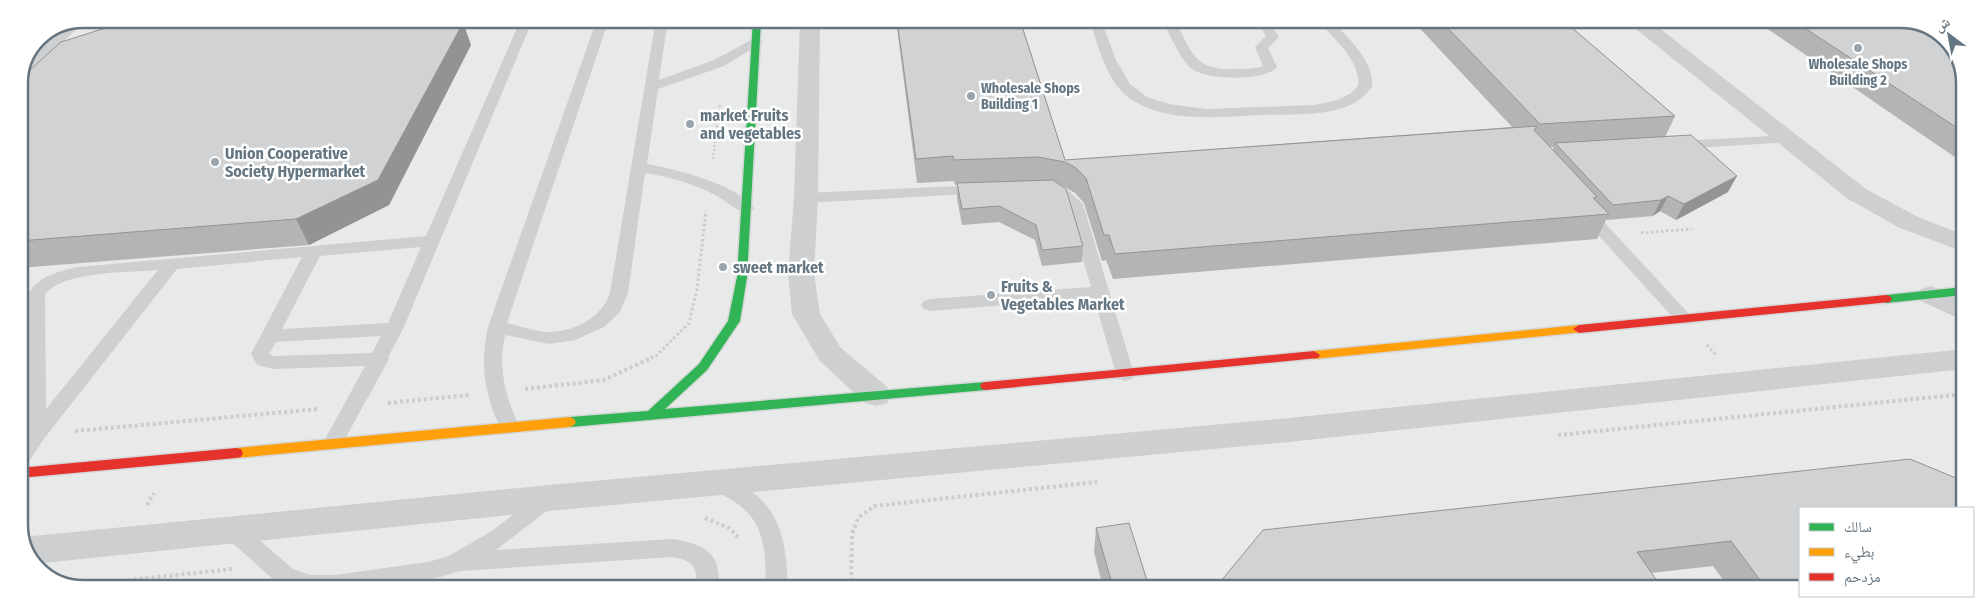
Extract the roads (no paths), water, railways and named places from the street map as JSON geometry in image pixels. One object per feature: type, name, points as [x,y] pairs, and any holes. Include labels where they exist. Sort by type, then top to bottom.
[{"type":"street","points":[[652,414],[703,367],[734,321],[742,277],[757,27]]},
{"type":"street","points":[[810,27],[806,198],[801,274],[806,314],[830,354],[876,395]]},
{"type":"street","points":[[1646,27],[1857,194],[1886,213],[1926,231],[1956,241]]},
{"type":"street","points":[[28,472],[652,414],[1125,374],[1956,292]]},
{"type":"street","points":[[1931,295],[1956,308]]},
{"type":"street","points":[[35,551],[549,498],[1289,430],[1740,382],[1956,355]]},
{"type":"lane","points":[[333,443],[380,359],[394,329],[524,27]]},
{"type":"lane","points":[[510,427],[494,392],[491,371],[492,349],[497,328],[600,27]]},
{"type":"lane","points":[[497,328],[549,338],[575,334],[598,323],[614,308],[661,27]]},
{"type":"lane","points":[[1099,27],[1117,75],[1132,94],[1152,104],[1176,111],[1202,114],[1311,109],[1335,105],[1354,98],[1365,87],[1366,74],[1359,62],[1331,27]]},
{"type":"lane","points":[[1172,27],[1195,66],[1210,72],[1264,71],[1270,68],[1261,47],[1273,37],[1267,27]]},
{"type":"lane","points":[[31,64],[66,31]]},
{"type":"lane","points":[[651,87],[691,76],[725,62],[757,42]]},
{"type":"lane","points":[[1660,146],[1788,139]]},
{"type":"lane","points":[[638,167],[676,174],[710,185],[746,208]]},
{"type":"lane","points":[[1027,188],[1049,188],[1071,197],[1075,204],[1125,374]]},
{"type":"lane","points":[[806,198],[998,190]]},
{"type":"lane","points":[[1577,202],[1686,320]]},
{"type":"lane","points":[[36,435],[35,297],[38,289],[48,281],[70,274],[314,250],[431,241]]},
{"type":"lane","points":[[314,250],[260,354],[264,360],[273,363],[380,359]]},
{"type":"lane","points":[[28,447],[172,264]]},
{"type":"lane","points":[[930,305],[1102,292]]},
{"type":"lane","points":[[269,336],[394,329]]},
{"type":"lane","points":[[717,483],[741,494],[760,510],[772,531],[776,556],[776,580]]},
{"type":"lane","points":[[411,580],[426,579],[500,537],[549,498]]},
{"type":"lane","points":[[234,531],[285,576],[296,580]]},
{"type":"lane","points":[[456,563],[672,548],[689,550],[702,558],[709,570],[708,580]]},
{"type":"place","name":"Wholesale Shops Building 2","points":[[1858,48]]},
{"type":"place","name":"Wholesale Shops Building 1","points":[[971,96]]},
{"type":"place","name":"market Fruits and vegetables","points":[[690,124]]},
{"type":"place","name":"Union Cooperative Society Hypermarket","points":[[215,162]]},
{"type":"place","name":"sweet market","points":[[723,267]]},
{"type":"place","name":"Fruits & Vegetables Market","points":[[991,295]]}]
